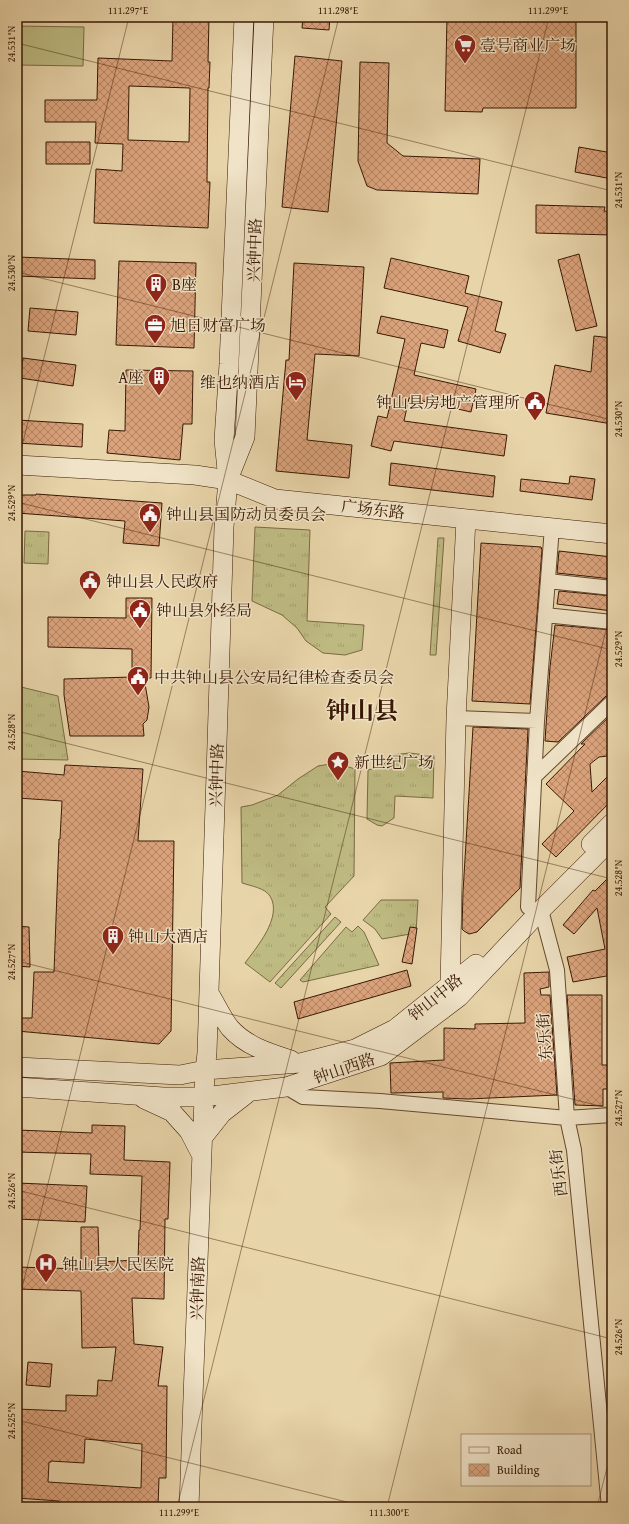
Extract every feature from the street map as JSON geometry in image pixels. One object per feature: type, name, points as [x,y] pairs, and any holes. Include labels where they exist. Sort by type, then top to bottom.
[{"type":"main road","name":"兴钟中路","points":[[205,1070],[207,1053],[224,527],[228,480],[224,440],[229,364],[244,17]]},
{"type":"main road","name":"兴钟中路","points":[[228,480],[246,437],[264,17]]},
{"type":"main road","name":"广场东路","points":[[17,465],[195,475],[228,480],[275,499],[612,534]]},
{"type":"main road","points":[[454,991],[456,718],[466,519]]},
{"type":"main road","name":"钟山中路","points":[[205,1070],[300,1063],[355,1048],[395,1029],[454,991],[480,961],[534,908],[612,823]]},
{"type":"main road","points":[[534,908],[612,839]]},
{"type":"main road","name":"钟山西路","points":[[17,1087],[137,1095],[204,1097],[286,1087],[381,1056],[454,991]]},
{"type":"main road","points":[[209,992],[230,1028],[245,1041],[269,1053],[300,1063]]},
{"type":"main road","points":[[17,1067],[180,1075],[205,1070]]},
{"type":"main road","name":"兴钟南路","points":[[189,1507],[204,1137],[205,1070]]},
{"type":"main road","points":[[204,1137],[222,1113],[251,1091]]},
{"type":"main road","points":[[137,1095],[172,1112],[189,1131],[203,1157]]},
{"type":"street","name":"东乐街","points":[[552,528],[534,777],[534,908],[557,970],[567,1118]]},
{"type":"street","points":[[548,581],[612,588]]},
{"type":"street","points":[[545,615],[612,622]]},
{"type":"street","points":[[534,777],[612,702]]},
{"type":"street","points":[[456,718],[537,721]]},
{"type":"street","points":[[286,1087],[303,1097],[380,1101],[567,1118],[612,1116]]},
{"type":"street","name":"西乐街","points":[[567,1118],[574,1150],[609,1507]]},
{"type":"green space","points":[[17,26],[84,27],[83,66],[17,65]]},
{"type":"green space","points":[[255,527],[310,530],[307,621],[364,625],[362,650],[345,655],[323,653],[306,641],[297,628],[282,615],[252,601]]},
{"type":"green space","points":[[25,531],[49,532],[48,564],[24,563]]},
{"type":"green space","points":[[438,538],[444,538],[436,655],[430,655]]},
{"type":"green space","points":[[17,686],[58,696],[68,760],[17,759]]},
{"type":"green space","points":[[409,753],[434,756],[433,798],[395,796],[394,818],[382,826],[377,825],[367,819],[368,770],[382,766],[393,755]]},
{"type":"green space","points":[[336,763],[355,769],[354,876],[325,907],[331,914],[270,982],[245,963],[261,941],[271,922],[273,904],[268,893],[242,883],[241,807],[252,805],[278,795],[298,779],[318,766]]},
{"type":"green space","points":[[381,900],[418,900],[416,933],[382,939],[375,929],[363,920]]},
{"type":"green space","points":[[335,917],[341,922],[281,988],[275,983]]},
{"type":"green space","points":[[358,926],[364,932],[379,965],[303,982],[300,980],[346,927],[352,932]]},
{"type":"building","points":[[173,17],[209,17],[208,62],[210,62],[208,88],[207,182],[210,182],[208,228],[94,223],[96,169],[122,171],[123,144],[95,143],[96,122],[45,122],[45,100],[97,100],[98,58],[172,61]],"holes":[[[129,86],[190,88],[189,142],[128,140]]]},
{"type":"building","points":[[303,17],[330,17],[329,30],[302,28]]},
{"type":"building","points":[[447,17],[576,17],[576,108],[483,108],[482,112],[445,111]]},
{"type":"building","points":[[295,56],[342,61],[328,212],[282,207]]},
{"type":"building","points":[[360,62],[389,63],[387,143],[403,156],[480,159],[478,194],[377,190],[367,186],[358,161]]},
{"type":"building","points":[[46,142],[90,142],[90,164],[46,164]]},
{"type":"building","points":[[579,147],[612,153],[612,179],[575,172]]},
{"type":"building","points":[[536,205],[605,207],[604,211],[612,212],[612,235],[536,233]]},
{"type":"building","points":[[579,254],[597,326],[576,331],[558,260]]},
{"type":"building","points":[[17,257],[95,260],[95,279],[17,276]]},
{"type":"building","points":[[391,258],[469,276],[465,293],[502,302],[495,331],[506,334],[500,353],[458,341],[468,307],[384,288]]},
{"type":"building","name":"B座","points":[[119,261],[196,263],[194,348],[116,345]]},
{"type":"building","points":[[294,263],[364,267],[359,356],[315,354],[307,440],[352,445],[349,478],[276,471],[286,360],[289,360]]},
{"type":"building","points":[[30,308],[78,312],[76,335],[28,331]]},
{"type":"building","points":[[381,316],[448,330],[444,348],[421,343],[414,375],[476,389],[471,412],[409,398],[404,421],[507,435],[504,456],[394,441],[391,451],[371,446],[378,416],[387,418],[405,339],[377,333]]},
{"type":"building","points":[[594,336],[612,338],[612,424],[546,413],[555,365],[591,372]]},
{"type":"building","points":[[23,358],[76,365],[73,386],[20,378]]},
{"type":"building","points":[[126,370],[193,371],[192,424],[183,424],[180,460],[107,453],[109,430],[125,431]]},
{"type":"building","points":[[17,420],[83,424],[82,447],[17,443]]},
{"type":"building","points":[[391,463],[495,476],[493,497],[389,485]]},
{"type":"building","points":[[570,476],[595,479],[592,500],[520,491],[521,479],[569,484]]},
{"type":"building","points":[[36,494],[162,503],[159,546],[123,543],[125,521],[17,513],[17,495]]},
{"type":"building","points":[[481,543],[541,547],[542,550],[530,704],[472,701]]},
{"type":"building","points":[[559,551],[612,557],[612,579],[557,573]]},
{"type":"building","points":[[559,591],[612,596],[612,611],[557,604]]},
{"type":"building","points":[[126,598],[152,598],[151,678],[144,678],[149,707],[147,720],[143,724],[144,736],[70,736],[64,695],[64,679],[132,677],[132,649],[48,647],[48,617],[126,618]]},
{"type":"building","points":[[555,625],[612,630],[612,694],[606,696],[558,742],[545,741],[550,667]]},
{"type":"building","points":[[612,714],[612,751],[607,756],[599,757],[590,764],[592,792],[612,772],[612,800],[556,857],[542,844],[574,811],[546,784],[585,744],[581,744]]},
{"type":"building","points":[[473,727],[528,729],[520,888],[477,932],[469,934],[462,929]]},
{"type":"building","name":"钟山大酒店","points":[[65,765],[143,769],[138,841],[174,841],[171,1031],[159,1044],[17,1031],[17,1018],[32,1018],[34,972],[54,972],[59,839],[62,801],[17,798],[17,771],[64,775]]},
{"type":"building","points":[[612,874],[612,975],[573,982],[567,957],[605,949],[597,908],[574,934],[563,925],[593,890],[595,891]]},
{"type":"building","points":[[17,926],[29,927],[30,967],[17,966]]},
{"type":"building","points":[[410,927],[417,928],[412,964],[402,962]]},
{"type":"building","points":[[407,970],[411,986],[298,1019],[294,1002]]},
{"type":"building","points":[[549,972],[549,987],[540,989],[541,995],[550,995],[557,1095],[468,1099],[443,1098],[443,1092],[391,1093],[390,1063],[444,1060],[444,1028],[475,1029],[475,1024],[525,1023],[524,973]]},
{"type":"building","points":[[567,995],[602,995],[602,1065],[612,1065],[612,1089],[603,1089],[603,1106],[575,1105]]},
{"type":"building","points":[[92,1125],[125,1126],[124,1160],[170,1162],[168,1219],[165,1219],[164,1299],[132,1298],[134,1344],[163,1347],[158,1386],[167,1386],[166,1478],[159,1478],[158,1507],[59,1507],[59,1501],[17,1498],[17,1409],[66,1411],[66,1395],[97,1396],[98,1380],[112,1381],[116,1347],[82,1348],[81,1291],[17,1289],[17,1267],[81,1269],[81,1227],[98,1227],[99,1262],[138,1260],[142,1176],[90,1174],[91,1154],[17,1152],[17,1130],[92,1133]],"holes":[[[85,1439],[142,1444],[141,1488],[48,1482],[49,1462],[84,1463]]]},
{"type":"building","points":[[17,1183],[87,1186],[85,1222],[17,1219]]},
{"type":"building","points":[[28,1362],[52,1364],[50,1387],[26,1385]]},
{"type":"place","name":"壹号商业广场","points":[[465,64]]},
{"type":"place","name":"B座","points":[[156,304]]},
{"type":"place","name":"旭日财富广场","points":[[155,344]]},
{"type":"place","name":"A座","points":[[159,396]]},
{"type":"place","name":"维也纳酒店","points":[[296,402]]},
{"type":"place","name":"钟山县房地产管理所","points":[[535,422]]},
{"type":"place","name":"钟山县国防动员委员会","points":[[150,534]]},
{"type":"place","name":"钟山县人民政府","points":[[90,600]]},
{"type":"place","name":"钟山县外经局","points":[[140,630]]},
{"type":"place","name":"中共钟山县公安局纪律检查委员会","points":[[138,696]]},
{"type":"place","name":"新世纪广场","points":[[338,782]]},
{"type":"place","name":"钟山大酒店","points":[[113,956]]},
{"type":"place","name":"钟山县人民医院","points":[[46,1284]]},
{"type":"district","name":"钟山县","points":[[362,710]]}]
